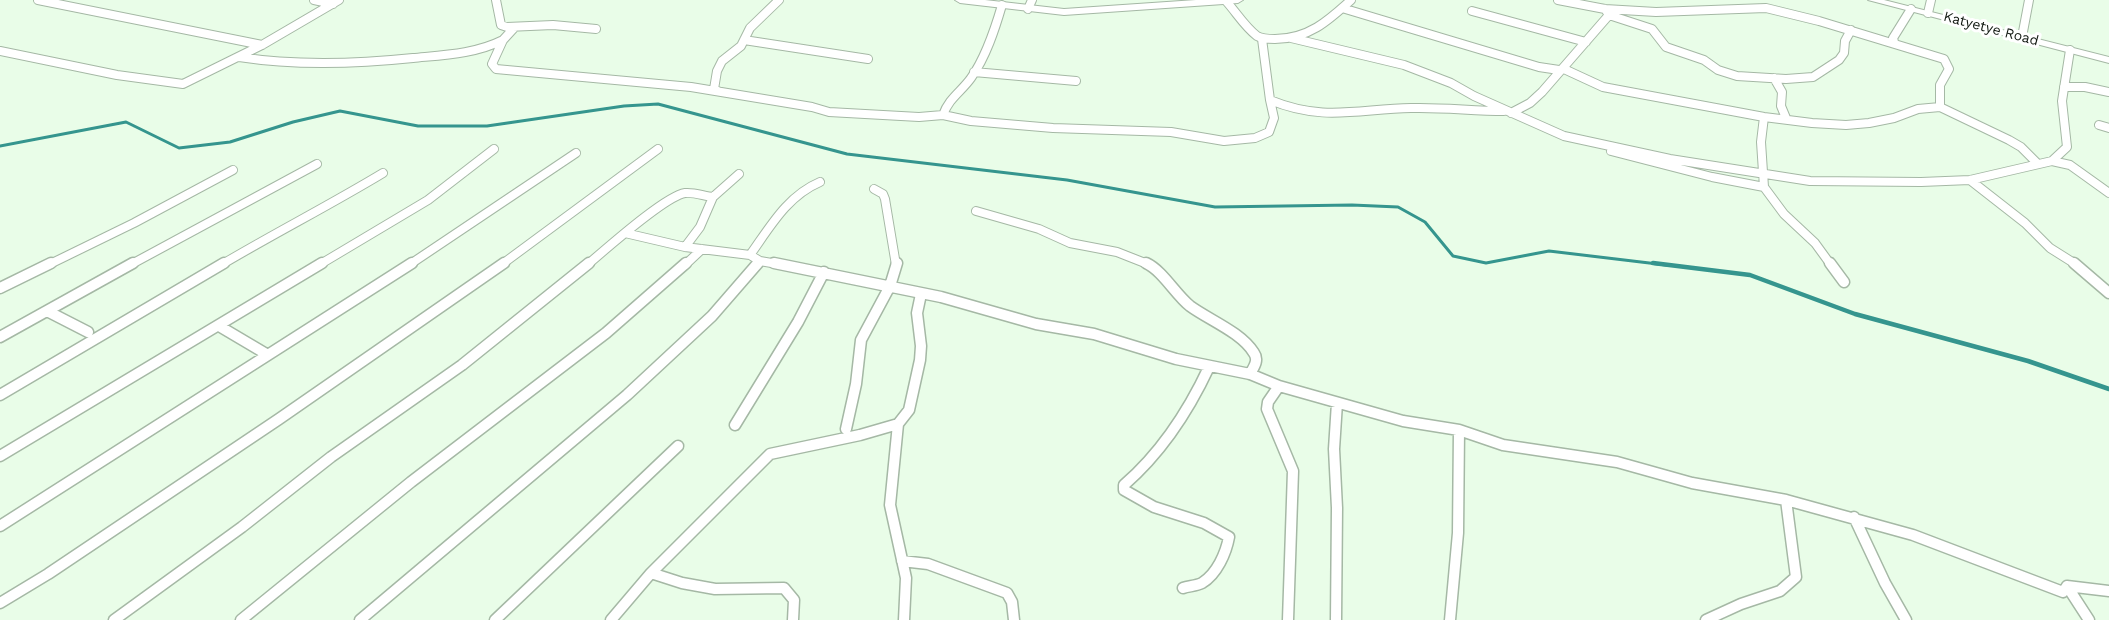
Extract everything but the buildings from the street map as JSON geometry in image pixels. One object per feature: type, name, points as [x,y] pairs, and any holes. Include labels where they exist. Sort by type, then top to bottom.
[{"type":"main road","points":[[960,0],[1002,5],[1030,4],[1064,12],[1238,0]]},
{"type":"main road","name":"Katyetye Road","points":[[1873,0],[2109,60]]},
{"type":"street","points":[[38,0],[262,45]]},
{"type":"street","points":[[314,0],[336,2]]},
{"type":"street","points":[[496,0],[501,25],[514,28],[553,25],[596,29]]},
{"type":"street","points":[[718,91],[714,89],[715,81],[722,61],[744,40],[750,28],[779,0]]},
{"type":"street","points":[[1292,38],[1316,31],[1352,0]]},
{"type":"street","points":[[1558,0],[1607,12],[1652,30],[1666,48],[1704,60],[1718,70],[1737,75],[1774,78],[1813,77],[1839,60],[1844,53],[1845,41],[1851,30]]},
{"type":"street","points":[[1928,13],[1931,0]]},
{"type":"street","points":[[2022,37],[2029,0]]},
{"type":"street","points":[[503,40],[492,64],[493,67],[502,70],[529,70],[718,91],[829,112],[911,117],[943,115],[971,121],[1053,128],[1171,132],[1224,141],[1255,138],[1269,132],[1274,118],[1262,39],[1226,1]]},
{"type":"street","points":[[0,51],[177,85],[188,82],[262,45],[336,2]]},
{"type":"street","points":[[943,115],[950,99],[966,84],[974,72],[997,24],[1002,5]]},
{"type":"street","points":[[1342,8],[1539,67],[1561,69],[1603,87],[1764,117],[1846,125],[1894,118],[1918,109],[1941,107],[2021,147],[2038,164]]},
{"type":"street","points":[[1607,12],[1766,8],[1894,42],[1944,59],[1949,69],[1940,85],[1941,107]]},
{"type":"street","points":[[1894,42],[1893,38],[1911,9]]},
{"type":"street","points":[[1472,11],[1586,42]]},
{"type":"street","points":[[1270,100],[1292,110],[1316,114],[1364,113],[1380,109],[1410,108],[1508,112],[1530,103],[1586,42],[1607,12]]},
{"type":"street","points":[[238,57],[258,60],[356,63],[471,51],[493,46],[503,40],[514,28]]},
{"type":"street","points":[[1262,39],[1292,38],[1404,65],[1451,83],[1508,112],[1564,136],[1670,159],[1810,181],[1921,182],[1970,180],[2052,161],[2070,165],[2109,193]]},
{"type":"street","points":[[744,40],[868,59]]},
{"type":"street","points":[[2052,161],[2067,147],[2062,101],[2070,50]]},
{"type":"street","points":[[974,72],[1076,81]]},
{"type":"street","points":[[1774,78],[1782,92],[1782,106],[1786,118]]},
{"type":"street","points":[[2064,87],[2085,87],[2109,92]]},
{"type":"street","points":[[1764,117],[1761,142],[1764,187],[1784,214],[1815,243],[1844,282]]},
{"type":"street","points":[[2099,125],[2109,128]]},
{"type":"street","points":[[1587,141],[1629,157],[1764,187]]},
{"type":"street","points":[[0,456],[428,200],[494,149]]},
{"type":"street","points":[[0,603],[67,561],[580,210],[658,149]]},
{"type":"street","points":[[0,526],[439,246],[576,153]]},
{"type":"street","points":[[0,337],[236,206],[317,164]]},
{"type":"street","points":[[0,288],[134,223],[233,170]]},
{"type":"street","points":[[0,395],[284,228],[320,211],[383,173]]},
{"type":"street","points":[[685,247],[700,227],[713,197],[738,174]]},
{"type":"street","points":[[1970,180],[2025,223],[2050,248],[2080,267],[2109,293]]},
{"type":"street","points":[[750,255],[787,207],[805,188],[820,182]]},
{"type":"street","points":[[846,429],[856,384],[861,340],[890,286],[897,262],[885,199],[883,194],[874,189]]},
{"type":"street","points":[[114,620],[242,527],[331,457],[462,365],[626,233],[681,194],[713,197]]},
{"type":"street","points":[[976,211],[1039,229],[1070,243],[1117,252],[1150,265],[1189,305],[1228,330],[1251,349],[1256,355],[1256,362],[1250,374]]},
{"type":"street","points":[[626,233],[685,247],[750,255],[760,261],[890,286],[940,297],[1036,324],[1094,334],[1118,343],[1209,367],[1250,374],[1279,386],[1403,421],[1459,430],[1503,445],[1617,462],[1692,483],[1786,500],[1913,535],[2063,592],[2067,586]]},
{"type":"street","points":[[241,620],[362,520],[480,431],[637,307],[702,249]]},
{"type":"street","points":[[360,620],[406,579],[591,427],[713,315],[760,261]]},
{"type":"street","points":[[735,425],[798,322],[824,272]]},
{"type":"street","points":[[904,620],[906,578],[890,505],[898,424],[909,410],[920,360],[921,346],[917,313],[921,294]]},
{"type":"street","points":[[47,311],[88,332]]},
{"type":"street","points":[[219,326],[268,355]]},
{"type":"street","points":[[1184,588],[1201,584],[1208,578],[1228,544],[1229,537],[1223,531],[1152,506],[1124,490],[1124,485],[1143,469],[1181,419],[1195,398],[1209,367]]},
{"type":"street","points":[[1279,386],[1268,402],[1267,409],[1293,471],[1288,620]]},
{"type":"street","points":[[1336,620],[1336,508],[1333,478],[1337,403]]},
{"type":"street","points":[[611,620],[651,573],[770,454],[779,450],[860,435],[898,424]]},
{"type":"street","points":[[1450,620],[1458,533],[1459,430]]},
{"type":"street","points":[[495,620],[678,446]]},
{"type":"street","points":[[1706,620],[1744,602],[1778,592],[1796,578],[1786,500]]},
{"type":"street","points":[[1854,517],[1885,584],[1906,620]]},
{"type":"street","points":[[902,561],[928,564],[1007,593],[1012,602],[1014,620]]},
{"type":"street","points":[[651,573],[682,584],[715,589],[784,588],[794,600],[793,620]]},
{"type":"street","points":[[2067,586],[2109,591]]},
{"type":"street","points":[[2067,586],[2089,620]]},
{"type":"waterway","points":[[0,146],[126,122],[179,148],[230,142],[293,122],[340,111],[418,126],[487,126],[624,106],[658,104],[847,154],[1067,180],[1215,207],[1352,205],[1398,207],[1425,222],[1453,256],[1486,263],[1549,251],[1666,265]]},
{"type":"waterway","points":[[1653,263],[1750,275],[1855,314],[2028,361],[2109,389]]}]
